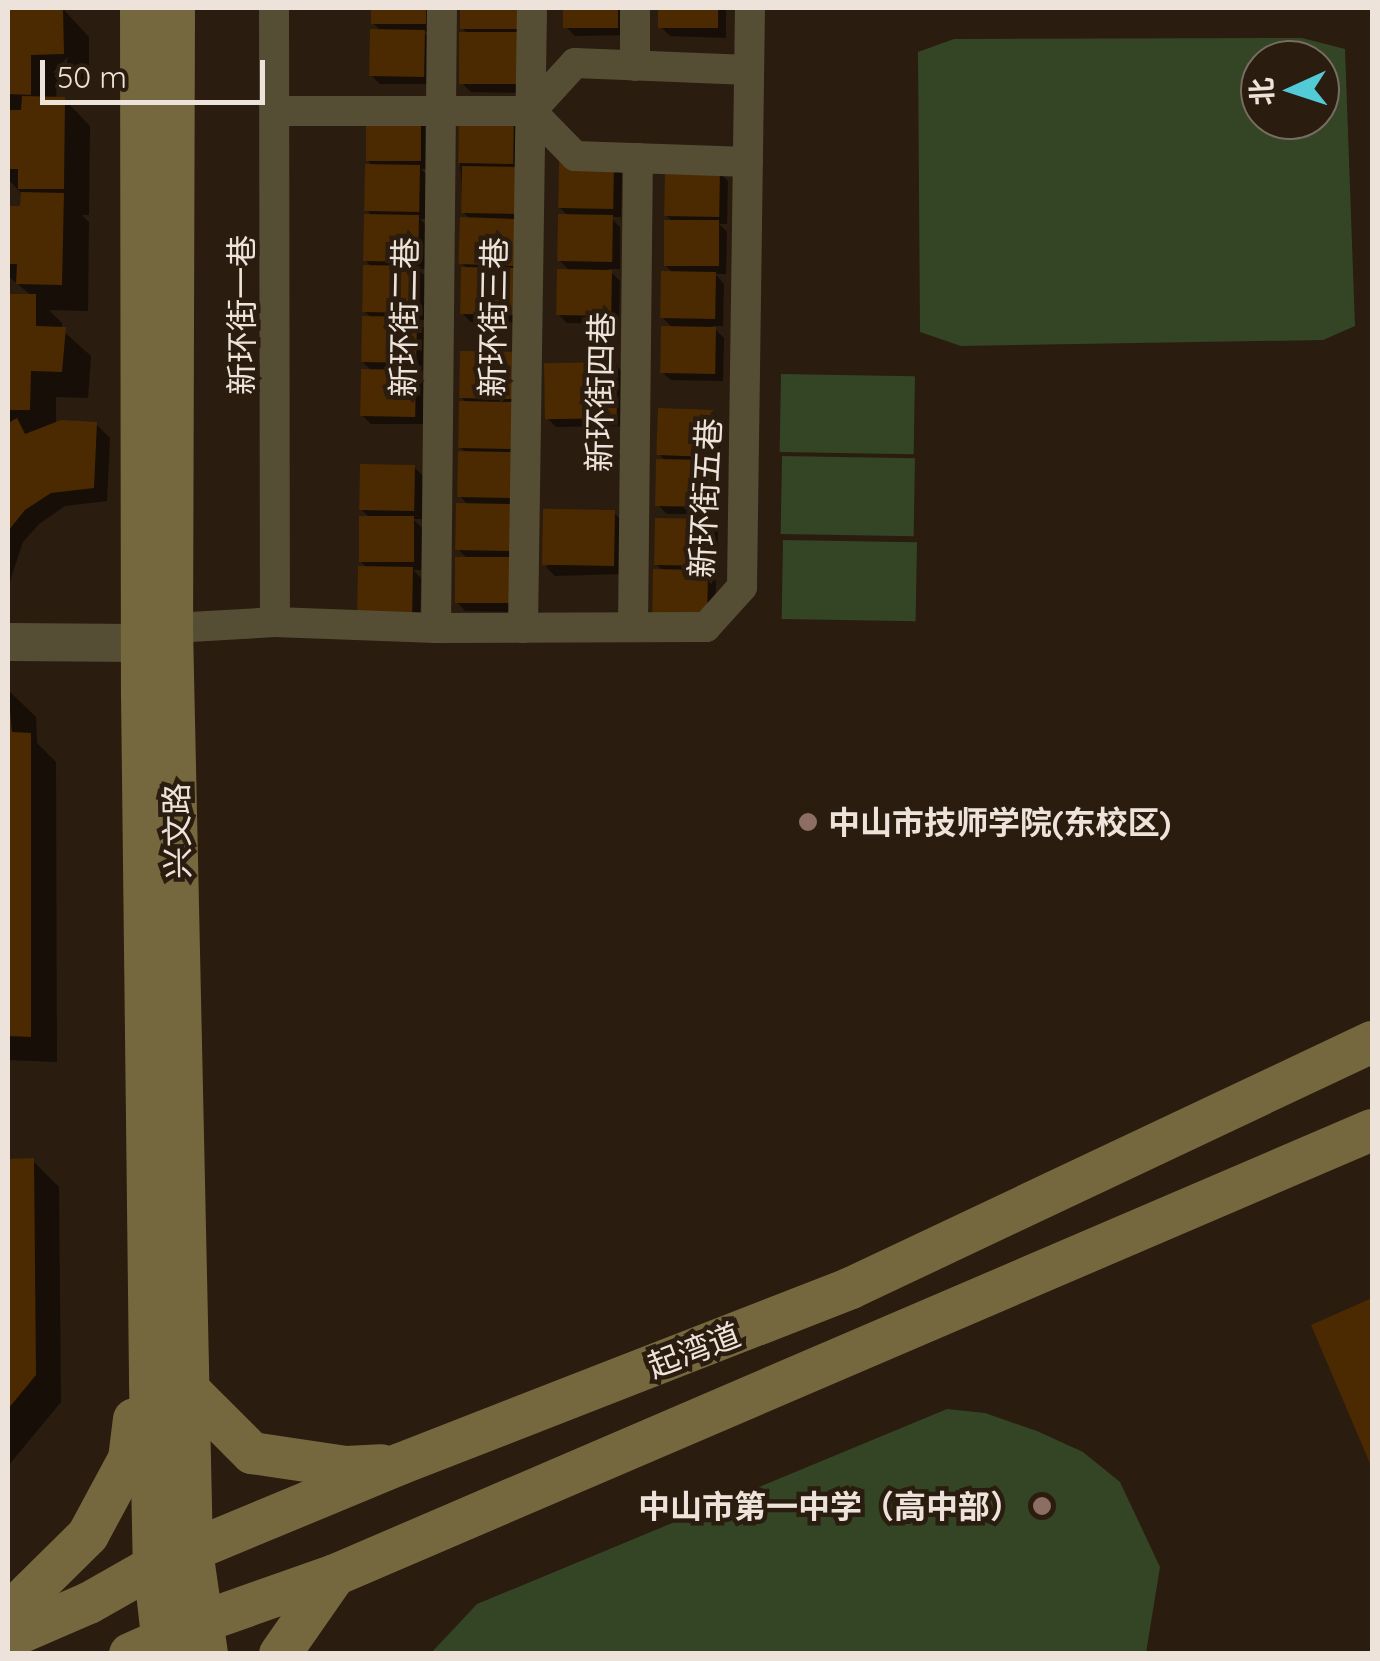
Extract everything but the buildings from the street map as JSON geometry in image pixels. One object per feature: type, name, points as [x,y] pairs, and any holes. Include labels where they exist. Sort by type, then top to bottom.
[{"type":"main road","name":"兴文路","points":[[142,8],[173,1559],[152,1649]]},
{"type":"main road","name":"兴文路","points":[[157,635],[174,8]]},
{"type":"main road","name":"起湾道","points":[[8,1638],[89,1603],[173,1559],[400,1464],[851,1288],[1372,1042]]},
{"type":"main road","name":"起湾道","points":[[152,1649],[204,1638],[334,1576],[1372,1130]]},
{"type":"main road","points":[[8,1614],[88,1536],[129,1460],[132,1422],[169,1386],[252,1452],[346,1467],[400,1464]]},
{"type":"main road","name":"兴文路","points":[[173,1559],[204,1638]]},
{"type":"main road","points":[[280,1654],[334,1576]]},
{"type":"street","name":"新环街一巷","points":[[274,8],[275,622]]},
{"type":"street","name":"新环街二巷","points":[[436,628],[442,8]]},
{"type":"street","name":"新环街三巷","points":[[523,628],[532,8]]},
{"type":"street","points":[[635,66],[636,8]]},
{"type":"street","name":"新环街五巷","points":[[157,635],[275,622],[436,628],[706,627],[742,588],[750,8]]},
{"type":"street","points":[[276,112],[531,110],[575,63],[749,70]]},
{"type":"street","points":[[531,110],[575,156],[748,162]]},
{"type":"street","name":"新环街四巷","points":[[633,627],[638,158]]},
{"type":"street","points":[[8,623],[157,635]]},
{"type":"street","points":[[8,642],[157,635]]},
{"type":"green space","points":[[1302,38],[1310,40],[1240,40],[1240,140],[1340,140],[1340,48],[1345,49],[1355,326],[1323,340],[961,346],[920,332],[918,52],[954,39]]},
{"type":"green space","points":[[781,374],[915,376],[914,454],[780,452]]},
{"type":"green space","points":[[782,456],[915,458],[914,536],[781,534]]},
{"type":"green space","points":[[783,540],[917,542],[916,621],[782,619]]},
{"type":"green space","points":[[947,1409],[985,1413],[1037,1431],[1083,1452],[1120,1482],[1160,1567],[1146,1653],[431,1653],[477,1604]]},
{"type":"place","name":"中山市技师学院(东校区)","points":[[808,822]]},
{"type":"place","name":"中山市第一中学（高中部）","points":[[1042,1506]]}]
